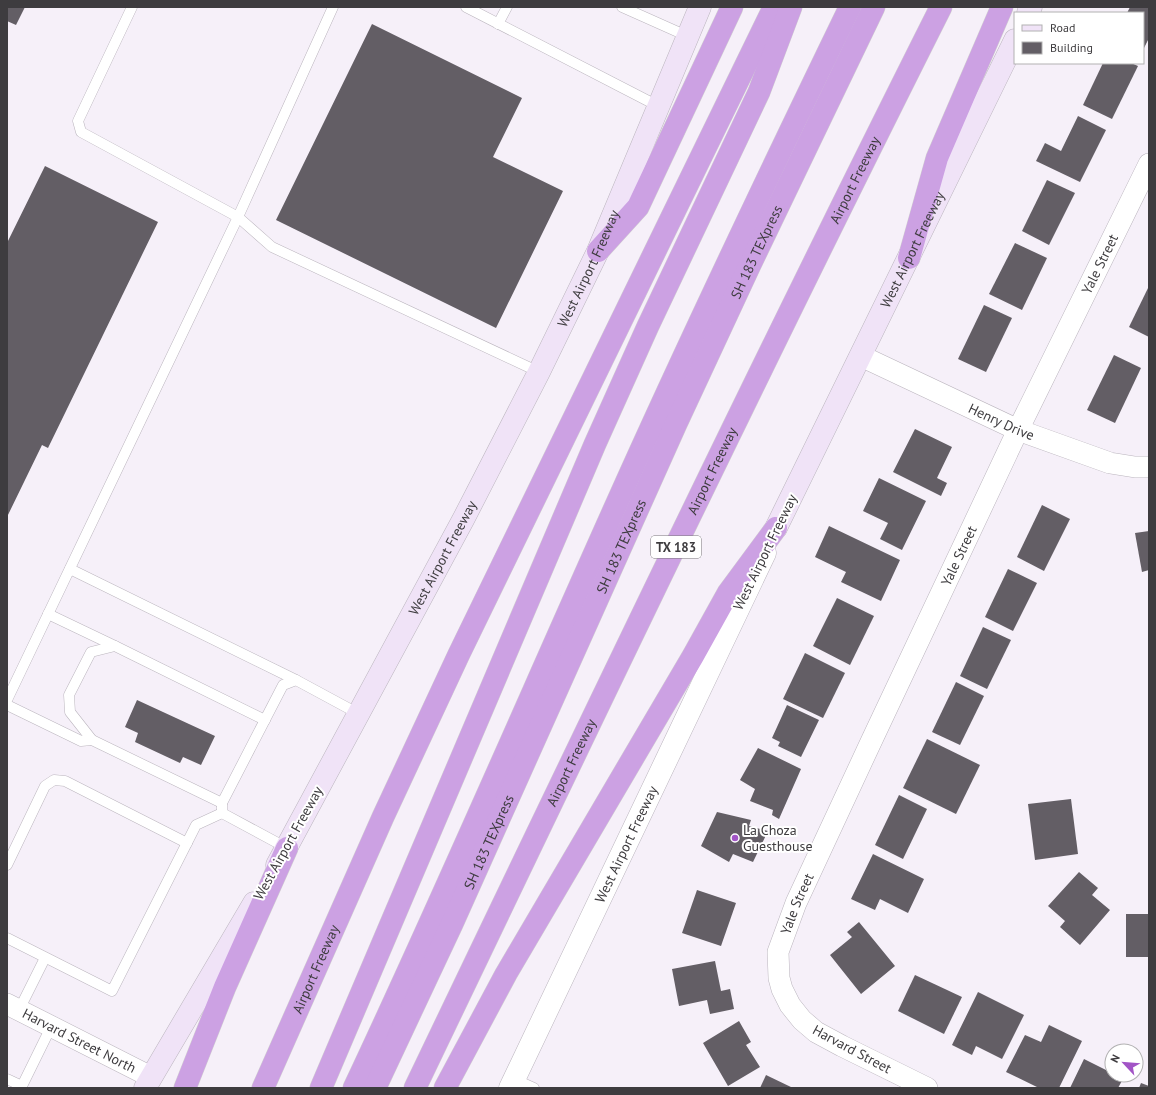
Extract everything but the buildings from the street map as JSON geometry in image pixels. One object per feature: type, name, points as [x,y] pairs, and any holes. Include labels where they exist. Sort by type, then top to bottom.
[{"type":"highway","points":[[598,251],[638,207],[732,7]]},
{"type":"highway","name":"Airport Freeway","points":[[263,1088],[383,817],[456,661],[774,7]]},
{"type":"highway","points":[[321,1088],[582,474],[652,319],[759,92],[791,7]]},
{"type":"highway","name":"SH 183 TEXpress","points":[[354,1088],[437,910],[616,505],[687,349],[850,7]]},
{"type":"highway","name":"SH 183 TEXpress","points":[[375,1088],[462,903],[680,417],[750,265],[874,7]]},
{"type":"highway","name":"Airport Freeway","points":[[415,1088],[610,681],[848,192],[940,7]]},
{"type":"highway","points":[[909,258],[937,158],[1002,7]]},
{"type":"highway","points":[[445,1088],[506,974],[728,593],[776,528]]},
{"type":"highway","points":[[185,1088],[226,988],[287,848]]},
{"type":"main road","name":"West Airport Freeway","points":[[148,1082],[287,848],[464,518],[539,372],[598,251],[700,7]]},
{"type":"main road","name":"West Airport Freeway","points":[[776,528],[1014,42]]},
{"type":"street","name":"Yale Street","points":[[778,952],[800,896],[1018,430],[1149,164]]},
{"type":"street","name":"Henry Drive","points":[[861,356],[1018,430],[1110,463],[1135,468],[1149,467]]},
{"type":"street","name":"West Airport Freeway","points":[[512,1083],[776,528]]},
{"type":"street","name":"Harvard Street","points":[[778,952],[779,978],[782,989],[790,1005],[802,1020],[816,1032],[927,1088]]},
{"type":"street","name":"Harvard Street North","points":[[13,1007],[51,1026],[148,1082]]},
{"type":"lane","points":[[132,7],[78,121],[81,132],[238,217],[272,247],[539,372]]},
{"type":"lane","points":[[7,700],[238,217],[333,7]]},
{"type":"lane","points":[[466,7],[658,106]]},
{"type":"lane","points":[[498,24],[507,7]]},
{"type":"lane","points":[[622,7],[687,36]]},
{"type":"lane","points":[[70,569],[296,680],[359,714]]},
{"type":"lane","points":[[48,614],[265,720]]},
{"type":"lane","points":[[115,646],[91,652],[69,695],[70,712],[92,740],[222,808],[287,848]]},
{"type":"lane","points":[[7,938],[112,991],[196,825],[222,808],[283,684],[296,680]]},
{"type":"lane","points":[[7,705],[82,741],[92,740]]},
{"type":"lane","points":[[7,865],[46,786],[54,780],[64,781],[188,843]]},
{"type":"lane","points":[[13,1007],[45,958]]},
{"type":"lane","points":[[7,1079],[21,1087],[51,1026]]},
{"type":"lane","points":[[512,1083],[534,1088]]},
{"type":"place","name":"La Choza Guesthouse","points":[[735,838]]}]
